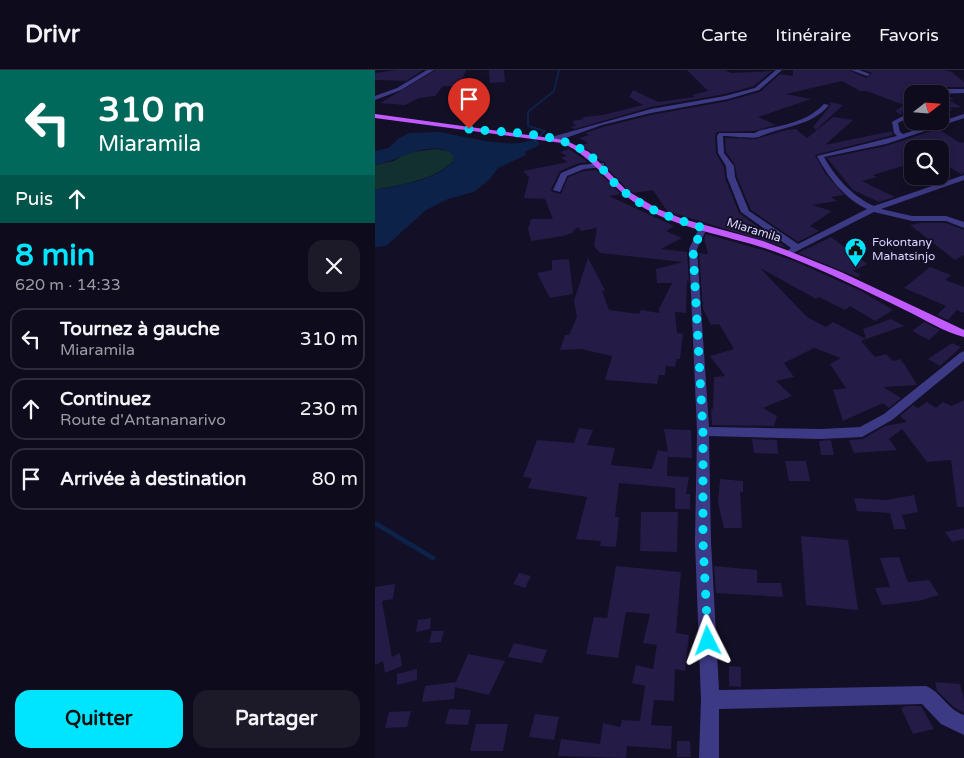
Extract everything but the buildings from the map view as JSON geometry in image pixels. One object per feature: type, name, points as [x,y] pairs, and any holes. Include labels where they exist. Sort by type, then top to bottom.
[{"type":"main road","name":"Miaramila","points":[[375,116],[549,138],[581,149],[601,165],[613,183],[641,204],[703,228],[758,243],[786,254],[964,334]]},
{"type":"street","points":[[375,98],[399,89],[431,70]]},
{"type":"street","points":[[549,138],[554,136],[563,137],[600,124],[651,111],[726,98],[757,89],[779,70]]},
{"type":"street","points":[[854,70],[867,74]]},
{"type":"street","points":[[949,91],[964,91]]},
{"type":"street","points":[[949,94],[960,99]]},
{"type":"street","points":[[797,248],[771,228],[745,212],[731,177],[730,166],[721,153],[721,134],[757,135],[760,132],[810,119],[819,115],[826,105]]},
{"type":"street","points":[[964,116],[884,143],[820,156],[832,173],[860,202],[873,209],[919,219],[944,217],[964,224]]},
{"type":"street","points":[[902,137],[897,133],[895,122],[904,118]]},
{"type":"street","points":[[557,190],[564,175],[583,167],[601,165]]},
{"type":"street","points":[[786,254],[873,209],[964,177]]},
{"type":"street","points":[[703,228],[693,249],[703,431],[703,542],[710,700],[709,758]]},
{"type":"street","points":[[703,431],[821,434],[862,432],[888,417],[964,355]]},
{"type":"street","points":[[710,700],[927,695],[941,712],[957,724],[964,725]]},
{"type":"green space","points":[[436,149],[449,151],[453,155],[453,161],[445,168],[427,177],[375,190],[375,165],[394,161],[406,153]]},
{"type":"water","points":[[439,132],[499,143],[538,141],[540,145],[525,152],[526,155],[498,168],[489,180],[474,192],[448,199],[426,210],[386,246],[375,247],[375,190],[407,184],[437,174],[453,161],[453,155],[445,150],[426,149],[375,165],[375,151],[389,148],[399,138],[410,133]]},
{"type":"waterway","points":[[532,143],[545,131],[528,126],[528,112],[554,91],[559,70]]},
{"type":"waterway","points":[[375,523],[433,558]]},
{"type":"place","name":"Fokontany Mahatsinjo","points":[[856,268]]},
{"type":"route","points":[[469,129],[544,137],[573,145],[595,158],[613,183],[641,204],[703,228],[693,249],[703,431],[703,542],[708,641]]}]
